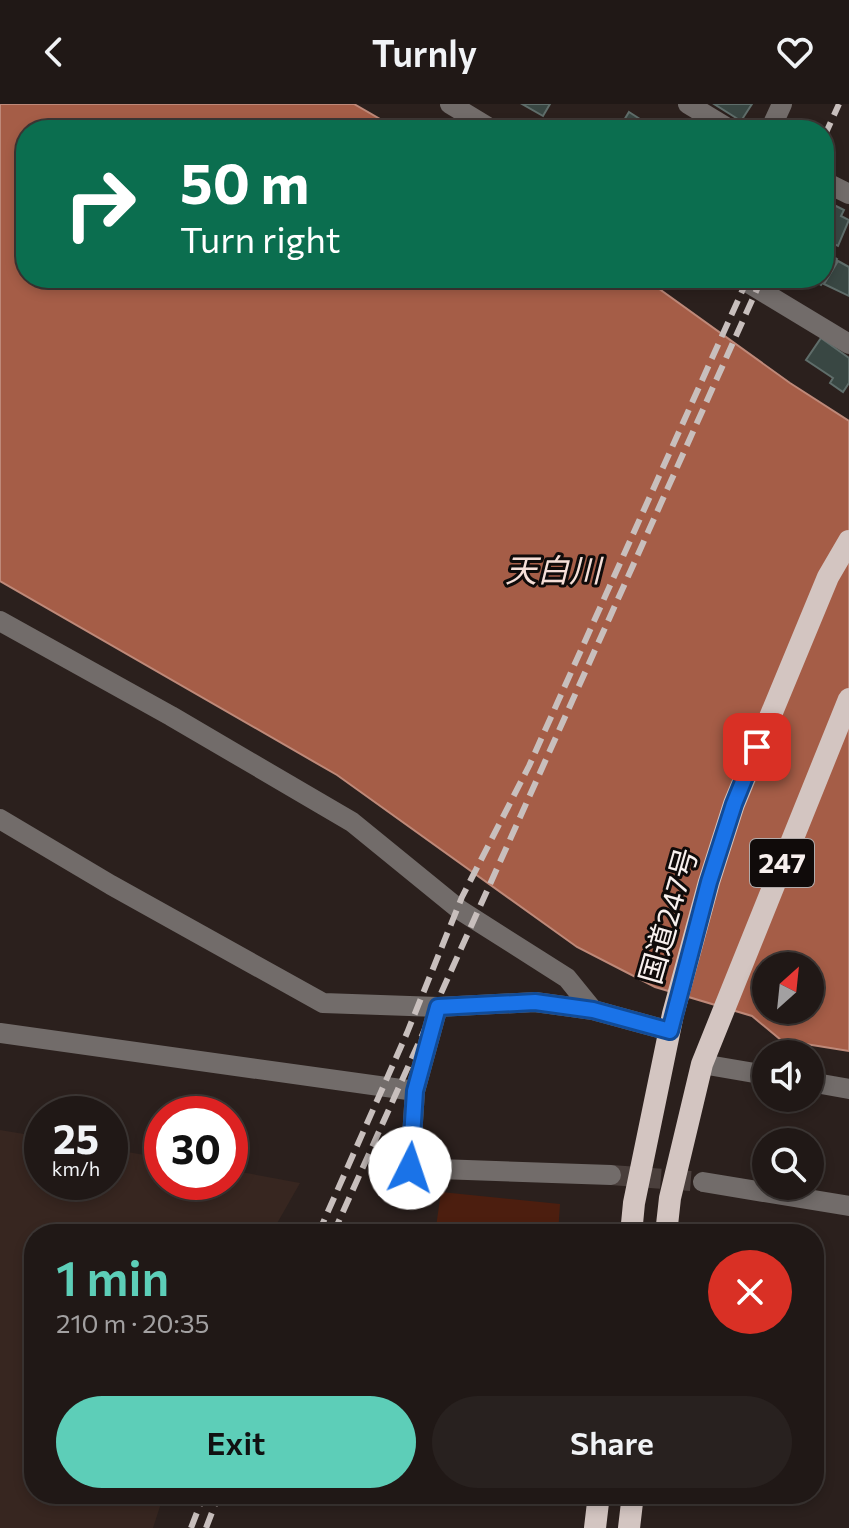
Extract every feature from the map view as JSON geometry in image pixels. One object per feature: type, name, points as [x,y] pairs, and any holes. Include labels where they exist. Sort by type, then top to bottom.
[{"type":"highway","name":"国道247号","points":[[632,1224],[672,1022],[709,882],[734,804],[828,577],[849,541]]},
{"type":"highway","name":"247","points":[[667,1224],[670,1198],[702,1064],[849,699]]},
{"type":"highway","points":[[595,1528],[598,1504]]},
{"type":"highway","points":[[629,1528],[632,1504]]},
{"type":"street","points":[[450,104],[476,120]]},
{"type":"street","points":[[688,104],[714,120]]},
{"type":"street","points":[[757,288],[849,344]]},
{"type":"street","points":[[0,621],[352,822],[460,910],[567,978],[593,1010]]},
{"type":"street","points":[[0,819],[111,885],[323,1003],[438,1007],[535,1002],[672,1022]]},
{"type":"street","points":[[438,1007],[415,1091],[410,1168],[611,1175]]},
{"type":"street","points":[[0,1033],[415,1091]]},
{"type":"street","points":[[702,1064],[752,1073]]},
{"type":"street","points":[[824,1085],[849,1089]]},
{"type":"street","points":[[703,1182],[849,1206]]},
{"type":"shaded area","points":[[0,1130],[24,1134],[24,1200],[128,1200],[128,1152],[144,1155],[144,1200],[248,1200],[248,1173],[300,1183],[277,1224],[24,1224],[24,1504],[161,1504],[153,1528],[0,1528]]},
{"type":"shaded area","points":[[441,1192],[560,1204],[559,1224],[436,1224]]},
{"type":"water","name":"天白川","points":[[0,104],[354,104],[382,120],[16,120],[16,288],[658,288],[790,383],[849,421],[849,1051],[824,1047],[824,1040],[781,1040],[762,1024],[824,1024],[824,952],[752,952],[752,1016],[655,987],[577,947],[337,775],[0,581]]},
{"type":"building","points":[[522,104],[550,104],[543,116]]},
{"type":"building","points":[[714,104],[752,104],[739,120]]},
{"type":"building","points":[[629,112],[641,120],[624,120]]},
{"type":"building","points":[[834,205],[844,210],[841,216],[849,220],[838,246],[834,244]]},
{"type":"building","points":[[838,261],[849,267],[849,296],[832,288],[834,268]]},
{"type":"building","points":[[821,338],[849,358],[849,383],[843,392],[830,383],[833,378],[806,360]]},
{"type":"tunnel","points":[[611,1175],[703,1182]]},
{"type":"railway","points":[[832,120],[839,104]]},
{"type":"railway","points":[[322,1224],[407,1033],[462,897],[529,766],[744,288]]},
{"type":"railway","points":[[337,1224],[758,288]]},
{"type":"railway","points":[[191,1528],[200,1504]]},
{"type":"railway","points":[[206,1528],[215,1504]]},
{"type":"route","points":[[410,1168],[415,1091],[438,1007],[535,1002],[593,1010],[670,1031],[709,882],[734,804],[757,747]]}]
